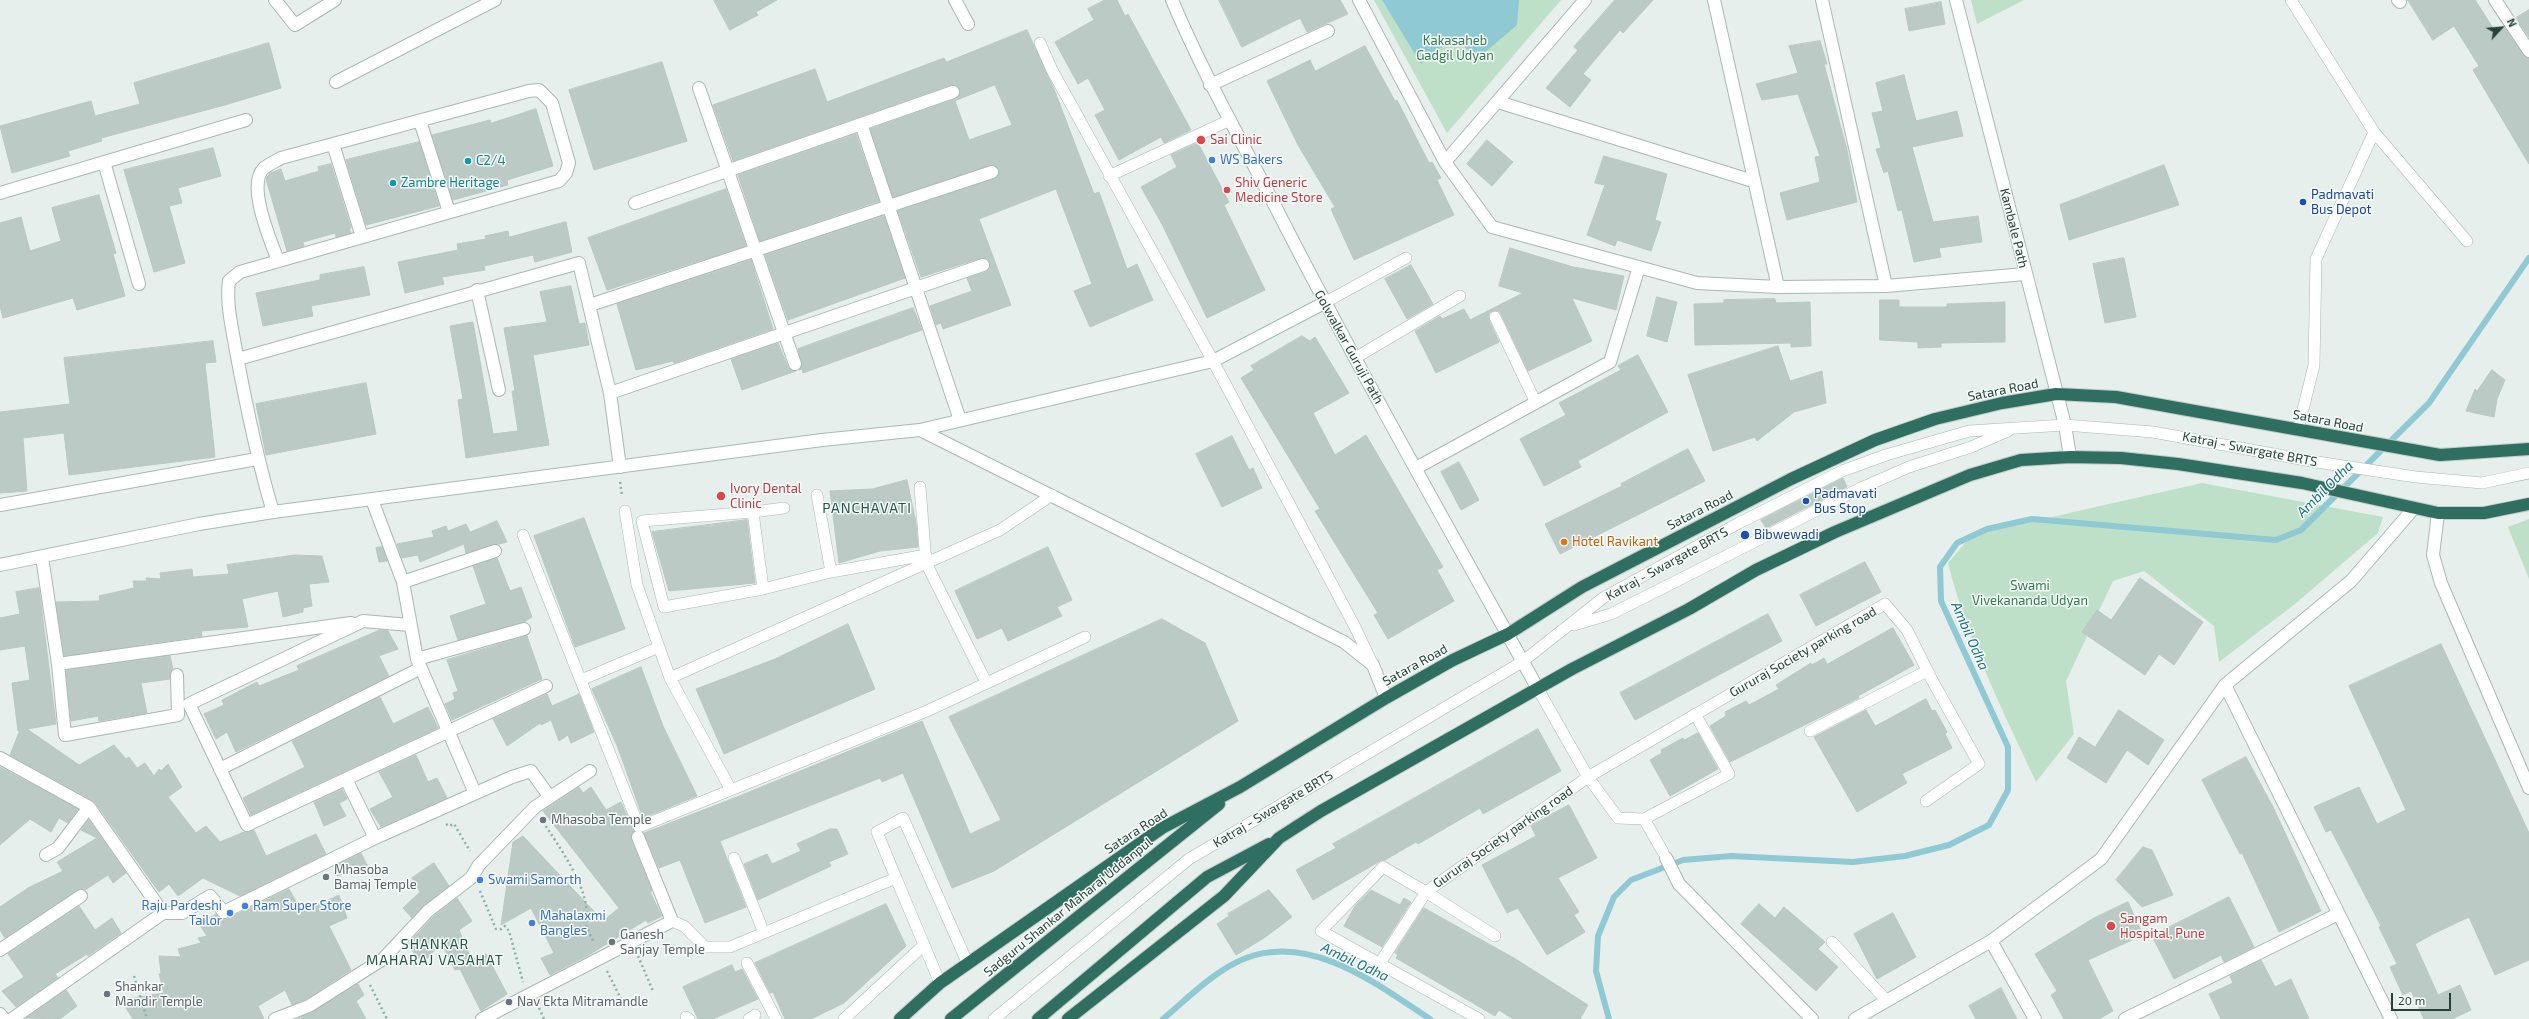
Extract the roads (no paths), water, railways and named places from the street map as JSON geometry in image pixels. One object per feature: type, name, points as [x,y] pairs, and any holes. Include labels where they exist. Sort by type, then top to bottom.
[{"type":"highway","name":"Satara Road","points":[[900,1019],[940,983],[1162,828],[1240,787],[1386,698],[1453,660],[1508,634],[1582,587],[1791,479],[1875,440],[1936,419],[2002,403],[2056,394],[2116,397],[2253,420],[2327,436],[2440,455],[2529,449]]},
{"type":"highway","points":[[1038,1019],[1207,877],[1279,838],[1321,811],[1538,690],[1572,669],[1689,609],[1756,570],[1892,507],[1970,475],[2021,460],[2070,457],[2122,458],[2178,464],[2302,483],[2438,513],[2484,513],[2529,504]]},
{"type":"highway","name":"Sadguru Shankar Maharaj Uddanpul","points":[[951,1019],[1240,787]]},
{"type":"highway","points":[[1068,1019],[1224,896],[1279,838]]},
{"type":"street","points":[[275,0],[295,25],[335,0]]},
{"type":"street","points":[[336,82],[495,0]]},
{"type":"street","points":[[955,0],[968,24]]},
{"type":"street","name":"Golwalkar Guruji Path","points":[[1172,0],[1210,85],[1230,120],[1324,303],[1538,690]]},
{"type":"street","points":[[1359,0],[1444,162],[1492,227],[1697,283],[1778,287],[1886,286],[2025,274]]},
{"type":"street","points":[[1444,162],[1498,102],[1585,0]]},
{"type":"street","points":[[1714,0],[1753,181],[1778,287]]},
{"type":"street","points":[[1822,0],[1886,286]]},
{"type":"street","name":"Kambale Path","points":[[1956,0],[2025,274],[2065,425],[2070,457]]},
{"type":"street","points":[[2495,0],[2529,51]]},
{"type":"street","points":[[1210,85],[1328,31]]},
{"type":"street","points":[[699,88],[795,364]]},
{"type":"street","points":[[272,512],[257,459],[238,359],[227,296],[229,281],[240,272],[559,181],[566,173],[569,163],[552,104],[539,90],[529,91],[281,158],[264,168],[257,184],[260,206],[278,261]]},
{"type":"street","points":[[636,203],[953,92]]},
{"type":"street","points":[[1498,102],[1753,181]]},
{"type":"street","points":[[0,193],[246,120]]},
{"type":"street","points":[[420,120],[449,212]]},
{"type":"street","points":[[861,124],[960,420]]},
{"type":"street","points":[[333,144],[362,237]]},
{"type":"street","points":[[104,162],[139,284]]},
{"type":"street","points":[[590,305],[992,172]]},
{"type":"street","points":[[238,359],[477,290],[578,263],[590,305],[610,392],[619,467]]},
{"type":"street","points":[[610,392],[983,265]]},
{"type":"street","points":[[1416,468],[1610,362],[1639,267]]},
{"type":"street","points":[[477,290],[499,390]]},
{"type":"street","points":[[0,565],[199,524],[272,512],[920,430],[1213,361],[1324,303]]},
{"type":"street","points":[[920,430],[1344,642],[1373,665],[1386,698]]},
{"type":"street","points":[[0,505],[257,459]]},
{"type":"street","points":[[372,500],[403,582],[410,625],[420,663],[475,793]]},
{"type":"street","points":[[1855,1019],[1991,941],[2101,859],[2225,685],[2351,581],[2414,508]]},
{"type":"street","points":[[2438,513],[2433,555],[2441,583],[2529,788]]},
{"type":"street","points":[[403,582],[495,552]]},
{"type":"street","points":[[42,557],[58,664],[65,735],[178,715],[177,675]]},
{"type":"street","points":[[58,664],[363,621],[410,625]]},
{"type":"street","points":[[363,621],[189,704],[246,825],[546,686]]},
{"type":"street","points":[[220,769],[420,663],[524,628]]},
{"type":"street","points":[[2225,685],[2391,1019]]},
{"type":"street","points":[[0,758],[89,807],[163,913]]},
{"type":"street","points":[[275,1019],[309,1006],[383,959],[428,911],[471,878],[479,865],[535,807],[549,796],[590,771]]},
{"type":"street","points":[[12,1019],[163,913],[182,913],[210,896],[224,912],[374,838],[512,777],[531,772],[549,796]]},
{"type":"street","points":[[346,779],[374,838]]},
{"type":"street","points":[[46,855],[58,848],[89,807]]},
{"type":"street","points":[[482,1019],[672,921],[638,837]]},
{"type":"street","points":[[1664,855],[1679,884],[1812,1019]]},
{"type":"street","points":[[0,950],[81,896]]},
{"type":"street","points":[[2125,1019],[2338,914]]},
{"type":"street","points":[[1991,941],[2035,1019]]},
{"type":"street","points":[[0,1014],[4,1019]]},
{"type":"lane","points":[[2291,0],[2374,132],[2467,241]]},
{"type":"lane","points":[[1040,43],[1052,70],[1213,361],[1355,627],[1373,665]]},
{"type":"lane","points":[[1110,176],[1230,120]]},
{"type":"lane","points":[[2298,430],[2314,365],[2316,259],[2374,132]]},
{"type":"lane","points":[[1324,303],[1406,258]]},
{"type":"lane","points":[[1355,358],[1460,296]]},
{"type":"lane","points":[[1495,317],[1536,403]]},
{"type":"lane","name":"Katraj - Swargate BRTS","points":[[994,1019],[1189,859],[1522,662],[1570,626],[1603,598],[1739,523],[1842,471],[1886,455],[1969,431],[2065,425],[2153,432],[2317,462],[2416,477],[2482,483],[2529,473]]},
{"type":"lane","name":"Katraj - Swargate BRTS","points":[[1570,626],[1611,614],[1861,488],[1909,467],[1971,447],[2017,427]]},
{"type":"lane","points":[[920,488],[926,559],[986,682]]},
{"type":"lane","points":[[817,495],[831,572]]},
{"type":"lane","points":[[670,678],[926,559],[1000,530],[1052,495]]},
{"type":"lane","points":[[784,508],[642,521],[664,607],[763,589],[831,572],[926,559]]},
{"type":"lane","points":[[625,511],[637,585],[670,678],[731,790]]},
{"type":"lane","points":[[753,512],[763,589]]},
{"type":"lane","points":[[523,535],[639,827],[927,711],[986,682],[1085,637]]},
{"type":"lane","name":"Gururaj Society parking road","points":[[1495,936],[1426,892],[1588,777],[1885,604],[1907,630],[1927,671],[1979,764],[1926,801]]},
{"type":"lane","points":[[581,680],[659,647]]},
{"type":"lane","points":[[1810,731],[1927,671]]},
{"type":"lane","points":[[1538,690],[1588,777],[1618,818],[1644,819],[1730,774],[1695,714]]},
{"type":"lane","points":[[940,983],[877,832],[903,818],[968,964]]},
{"type":"lane","points":[[1644,819],[1664,855]]},
{"type":"lane","points":[[734,858],[764,933]]},
{"type":"lane","points":[[1380,963],[1426,892],[1384,867],[1321,931],[1479,1019]]},
{"type":"lane","points":[[672,921],[684,926],[705,947],[730,947],[896,878]]},
{"type":"lane","points":[[1832,942],[1887,1001]]},
{"type":"lane","points":[[844,1019],[924,945]]},
{"type":"lane","points":[[747,963],[776,1019]]},
{"type":"water","points":[[1382,0],[1519,0],[1517,25],[1477,59],[1462,44],[1444,45],[1421,64]]},
{"type":"waterway","name":"Ambil Odha","points":[[1609,1019],[1596,971],[1598,936],[1614,897],[1631,880],[1683,860],[1731,856],[1853,862],[1905,856],[1949,845],[1989,825],[2008,790],[2008,747],[1941,601],[1940,567],[1957,543],[1987,529],[2032,519],[2276,540],[2301,530],[2429,403],[2529,258]]},
{"type":"waterway","name":"Ambil Odha","points":[[1163,1019],[1202,985],[1223,970],[1246,958],[1271,952],[1295,952],[1320,957],[1343,966],[1389,992],[1430,1019]]},
{"type":"place","name":"Sai Clinic","points":[[1201,140]]},
{"type":"place","name":"WS Bakers","points":[[1212,160]]},
{"type":"place","name":"C2/4","points":[[468,161]]},
{"type":"place","name":"Zambre Heritage","points":[[393,183]]},
{"type":"place","name":"Shiv Generic Medicine Store","points":[[1227,190]]},
{"type":"place","name":"Padmavati Bus Depot","points":[[2303,202]]},
{"type":"place","name":"Ivory Dental Clinic","points":[[721,496]]},
{"type":"place","name":"Padmavati Bus Stop","points":[[1806,501]]},
{"type":"place","name":"Bibwewadi","points":[[1745,535]]},
{"type":"place","name":"Hotel Ravikant","points":[[1564,542]]},
{"type":"place","name":"Mhasoba Temple","points":[[543,820]]},
{"type":"place","name":"Mhasoba Bamaj Temple","points":[[326,877]]},
{"type":"place","name":"Swami Samorth","points":[[480,880]]},
{"type":"place","name":"Ram Super Store","points":[[245,906]]},
{"type":"place","name":"Raju Pardeshi Tailor","points":[[230,913]]},
{"type":"place","name":"Mahalaxmi Bangles","points":[[532,923]]},
{"type":"place","name":"Sangam Hospital, Pune","points":[[2111,926]]},
{"type":"place","name":"Ganesh Sanjay Temple","points":[[612,942]]},
{"type":"place","name":"Shankar Mandir Temple","points":[[107,994]]},
{"type":"place","name":"Nav Ekta Mitramandle","points":[[509,1002]]},
{"type":"district","name":"PANCHAVATI","points":[[867,508]]},
{"type":"district","name":"SHANKAR MAHARAJ VASAHAT","points":[[435,952]]},
{"type":"park label","name":"Kakasaheb Gadgil Udyan","points":[[1455,48]]},
{"type":"park label","name":"Swami Vivekananda Udyan","points":[[2030,594]]}]
